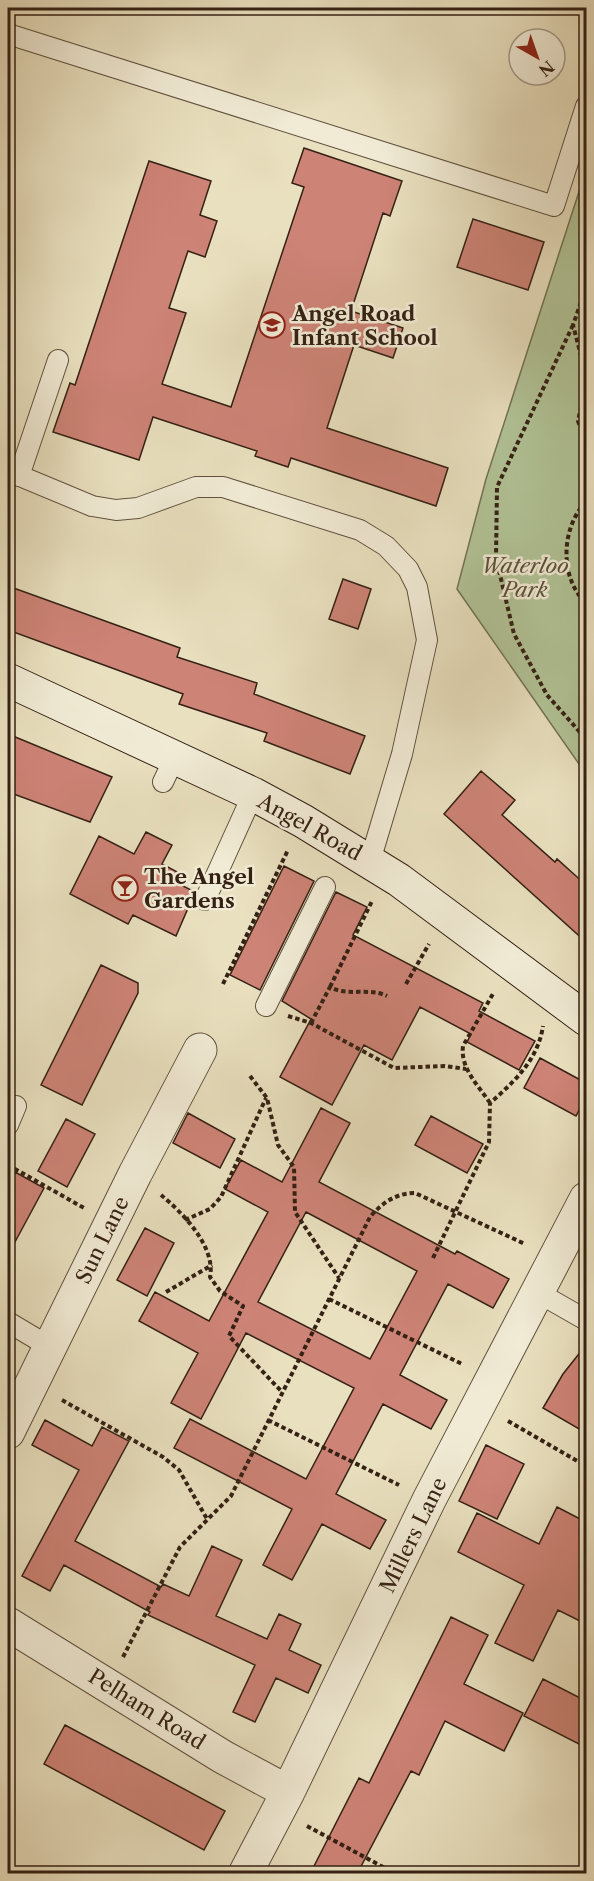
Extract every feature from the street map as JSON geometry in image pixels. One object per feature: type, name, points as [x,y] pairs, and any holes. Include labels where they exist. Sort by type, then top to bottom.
[{"type":"street","name":"Angel Road","points":[[8,680],[169,771],[253,794],[303,821],[378,866],[586,1019]]},
{"type":"street","name":"Sun Lane","points":[[8,1432],[135,1174],[200,1050]]},
{"type":"street","name":"Millers Lane","points":[[245,1874],[283,1801],[429,1500],[586,1199]]},
{"type":"street","name":"Pelham Road","points":[[8,1624],[223,1757],[283,1801]]},
{"type":"lane","points":[[8,34],[554,206],[586,106]]},
{"type":"lane","points":[[58,360],[13,474],[92,506],[116,510],[138,508],[196,487],[224,487],[360,530],[386,546],[408,569],[417,587],[427,640],[378,866]]},
{"type":"lane","points":[[205,900],[253,794]]},
{"type":"lane","points":[[274,1010],[325,887]]},
{"type":"lane","points":[[8,1125],[16,1106]]},
{"type":"lane","points":[[537,1292],[586,1320]]},
{"type":"lane","points":[[8,1322],[50,1347]]},
{"type":"path","points":[[586,288],[573,325],[497,487],[496,558],[514,634],[547,695],[586,740]]},
{"type":"path","points":[[573,325],[586,375]]},
{"type":"path","points":[[586,384],[578,421],[586,442]]},
{"type":"path","points":[[586,502],[578,511],[566,543],[569,575],[586,603]]},
{"type":"path","points":[[223,984],[303,821]]},
{"type":"path","points":[[311,1023],[330,987],[378,866]]},
{"type":"path","points":[[406,984],[446,914]]},
{"type":"path","points":[[433,1258],[489,1142],[490,1103],[466,1069],[462,1060],[463,1046],[487,1003],[514,964]]},
{"type":"path","points":[[330,987],[339,992],[380,992],[387,996]]},
{"type":"path","points":[[490,1103],[520,1076],[541,1040],[548,990]]},
{"type":"path","points":[[274,1010],[311,1023],[394,1068],[445,1066],[466,1069]]},
{"type":"path","points":[[250,1076],[267,1098],[278,1145],[294,1167],[295,1212],[339,1279]]},
{"type":"path","points":[[185,1220],[210,1209],[221,1197],[267,1098]]},
{"type":"path","points":[[8,1165],[111,1223]]},
{"type":"path","points":[[135,1174],[174,1206],[213,1264],[210,1277],[220,1291],[243,1306],[229,1336],[282,1392]]},
{"type":"path","points":[[108,1685],[180,1546],[231,1496],[370,1217],[380,1206],[393,1197],[405,1193],[415,1194],[555,1259]]},
{"type":"path","points":[[166,1292],[213,1264]]},
{"type":"path","points":[[328,1299],[485,1391],[586,1466]]},
{"type":"path","points":[[33,1383],[163,1457],[178,1470],[207,1520]]},
{"type":"path","points":[[268,1420],[429,1500]]},
{"type":"path","points":[[283,1801],[396,1874]]},
{"type":"green space","name":"Waterloo Park","points":[[586,170],[586,774],[457,589],[486,479]]},
{"type":"building","points":[[304,148],[402,181],[390,216],[383,213],[351,311],[403,328],[393,358],[354,345],[327,428],[448,468],[436,506],[291,458],[288,467],[255,456],[257,451],[153,417],[139,460],[53,432],[70,383],[75,385],[149,161],[211,181],[200,215],[217,221],[205,257],[188,251],[169,308],[186,313],[162,384],[231,407],[304,187],[292,183]]},
{"type":"building","points":[[473,219],[544,242],[528,290],[457,267]]},
{"type":"building","points":[[343,579],[371,589],[358,629],[329,619]]},
{"type":"building","points":[[8,586],[180,648],[177,657],[257,683],[254,694],[365,736],[350,774],[264,741],[267,733],[179,704],[183,694],[8,630]]},
{"type":"building","points":[[8,734],[112,777],[90,822],[8,792]]},
{"type":"building","points":[[481,771],[515,800],[502,815],[555,862],[557,859],[586,885],[586,942],[444,814]]},
{"type":"building","name":"The Angel Gardens","points":[[146,832],[172,845],[162,864],[183,875],[179,884],[195,892],[176,936],[133,915],[128,924],[70,894],[99,836],[134,854]]},
{"type":"building","points":[[284,866],[314,881],[260,990],[230,975]]},
{"type":"building","points":[[336,892],[367,907],[353,935],[483,1003],[479,1011],[535,1041],[519,1070],[467,1042],[471,1034],[420,1007],[392,1060],[364,1045],[332,1105],[280,1077],[311,1019],[282,1001]]},
{"type":"building","points":[[101,965],[138,983],[138,993],[82,1105],[41,1085]]},
{"type":"building","points":[[540,1058],[586,1083],[586,1097],[576,1116],[524,1088]]},
{"type":"building","points":[[321,1108],[350,1123],[319,1182],[455,1254],[457,1251],[509,1279],[493,1308],[448,1284],[400,1375],[447,1400],[431,1429],[383,1404],[336,1494],[386,1520],[370,1549],[322,1524],[292,1580],[263,1565],[292,1509],[174,1448],[190,1419],[306,1479],[354,1388],[246,1333],[201,1419],[171,1403],[198,1353],[139,1321],[155,1292],[209,1321],[268,1212],[225,1189],[241,1160],[282,1182]],"holes":[[[306,1212],[417,1271],[370,1359],[258,1302]]]},
{"type":"building","points":[[188,1113],[235,1139],[220,1168],[173,1143]]},
{"type":"building","points":[[431,1116],[483,1144],[467,1173],[415,1145]]},
{"type":"building","points":[[66,1119],[95,1134],[67,1187],[38,1171]]},
{"type":"building","points":[[15,1172],[44,1188],[8,1255],[8,1186]]},
{"type":"building","points":[[145,1228],[174,1243],[147,1296],[117,1280]]},
{"type":"building","points":[[586,1345],[586,1433],[543,1408],[563,1374]]},
{"type":"building","points":[[45,1420],[92,1446],[102,1427],[129,1441],[75,1541],[161,1587],[163,1584],[189,1596],[212,1546],[242,1560],[216,1616],[267,1639],[279,1614],[301,1624],[289,1650],[321,1665],[308,1693],[276,1678],[255,1722],[233,1712],[255,1665],[148,1615],[150,1612],[64,1565],[50,1591],[22,1576],[79,1470],[32,1445]]},
{"type":"building","points":[[486,1445],[524,1464],[497,1519],[459,1501]]},
{"type":"building","points":[[557,1507],[586,1522],[586,1624],[558,1610],[533,1661],[495,1643],[524,1585],[458,1552],[477,1513],[539,1544]]},
{"type":"building","points":[[451,1617],[488,1635],[464,1684],[523,1713],[504,1751],[445,1721],[419,1775],[411,1771],[357,1874],[310,1874],[359,1778],[369,1783]]},
{"type":"building","points":[[543,1679],[586,1701],[586,1728],[579,1744],[524,1716]]},
{"type":"building","points":[[65,1725],[225,1811],[204,1850],[44,1764]]},
{"type":"place","name":"Angel Road Infant School","points":[[272,325]]},
{"type":"place","name":"The Angel Gardens","points":[[125,888]]}]
